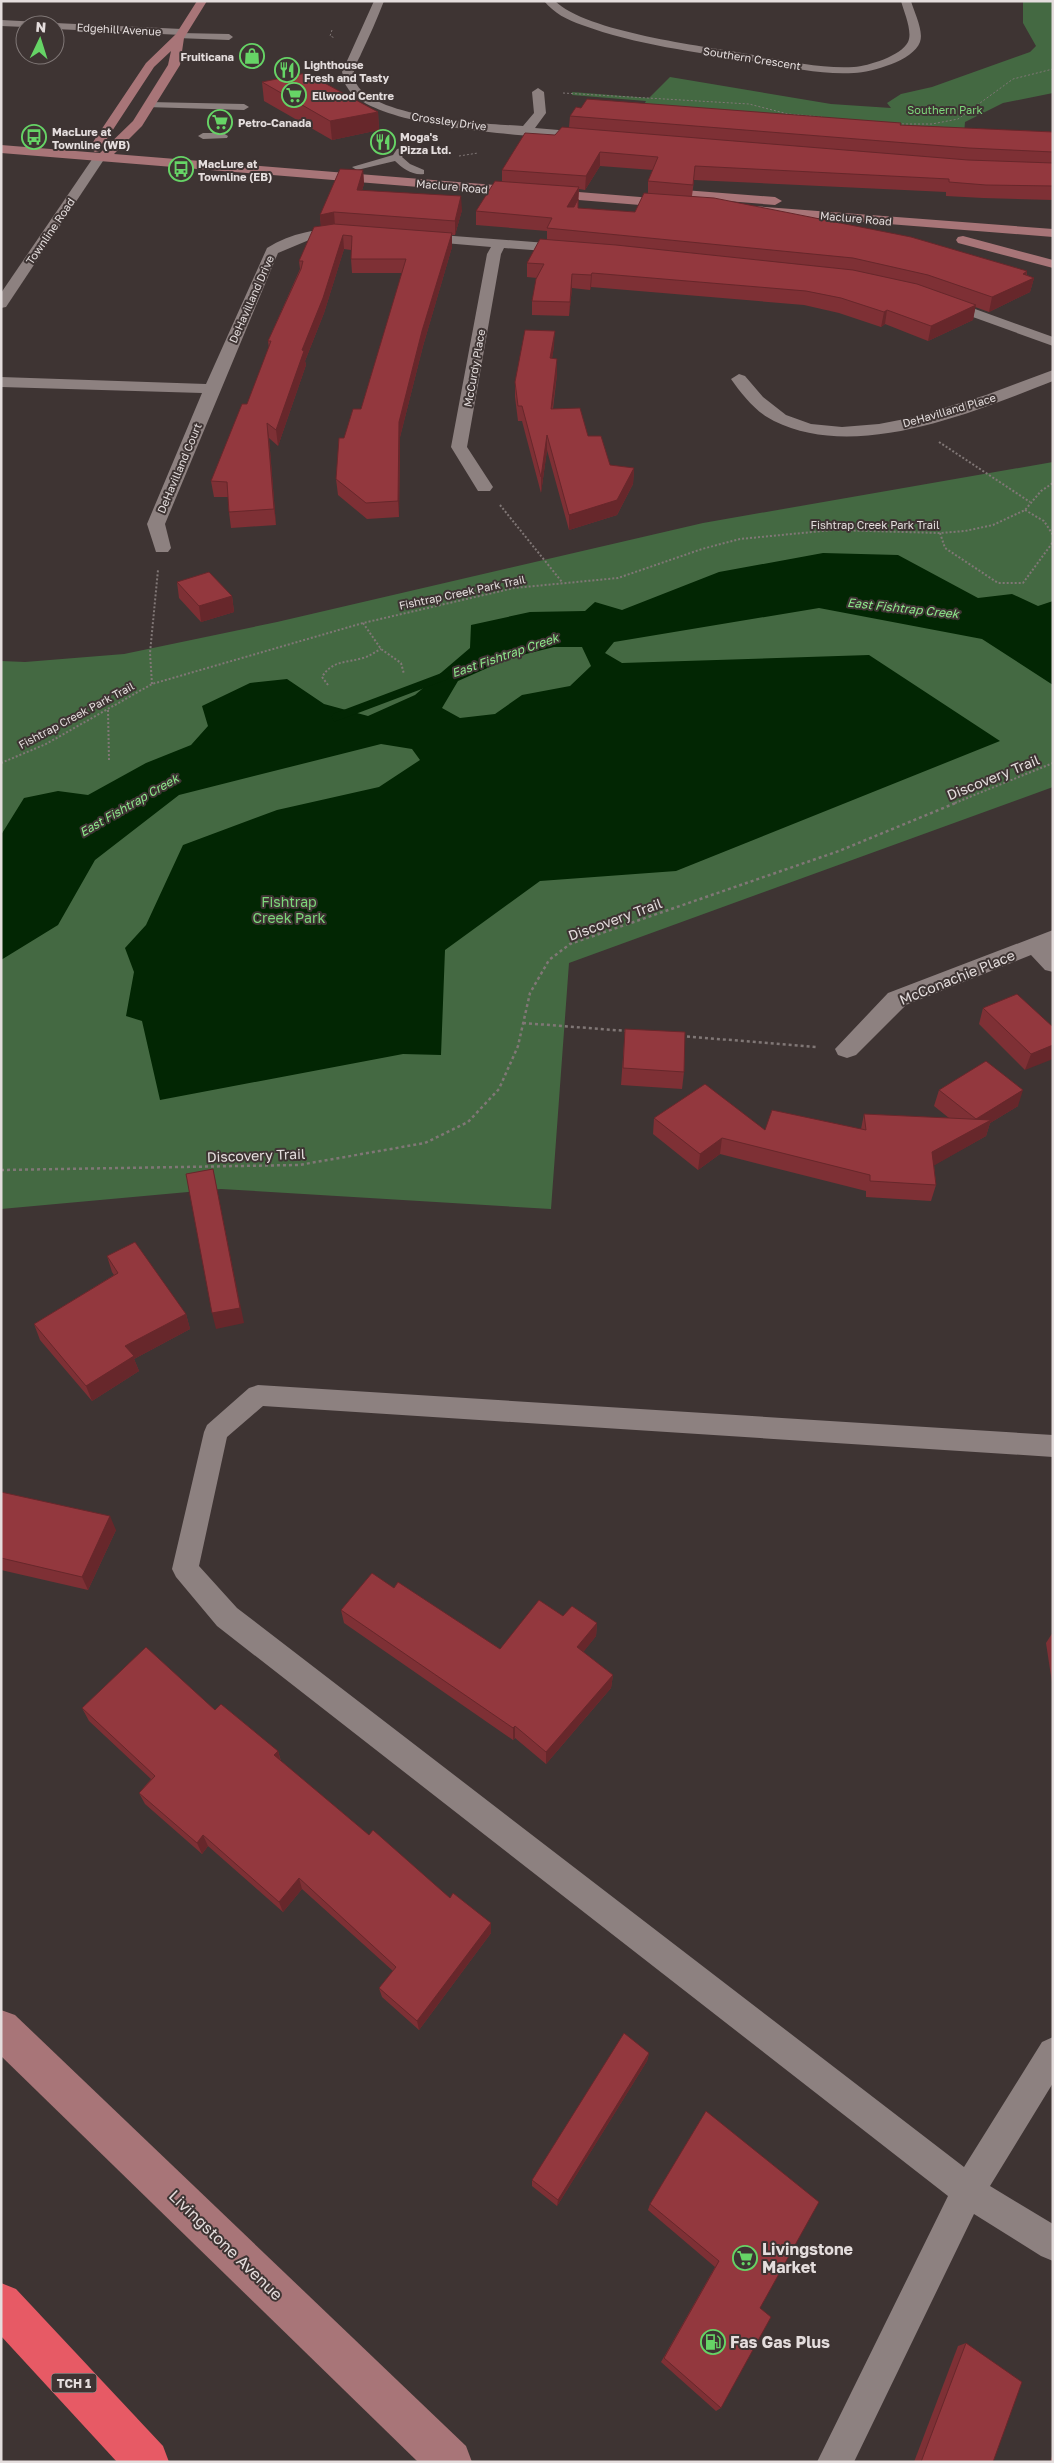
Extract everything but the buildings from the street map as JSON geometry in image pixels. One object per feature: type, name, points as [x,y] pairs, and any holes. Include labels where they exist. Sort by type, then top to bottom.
[{"type":"highway","name":"TCH 1","points":[[1,2304],[147,2462]]},
{"type":"main road","name":"Townline Road","points":[[97,153],[150,65],[181,34],[202,1]]},
{"type":"main road","name":"Townline Road","points":[[97,153],[114,149],[129,129],[138,123],[174,65],[181,34]]},
{"type":"main road","points":[[138,123],[138,135],[141,139]]},
{"type":"main road","name":"Maclure Road","points":[[1,138],[97,153]]},
{"type":"main road","name":"Maclure Road","points":[[1,149],[97,153],[886,221],[1053,233]]},
{"type":"main road","name":"Maclure Road","points":[[114,149],[225,156],[1053,222]]},
{"type":"main road","points":[[886,221],[1053,264]]},
{"type":"main road","name":"Livingstone Avenue","points":[[1,2029],[450,2462]]},
{"type":"street","name":"Crossley Drive","points":[[379,1],[348,72],[352,86],[367,99],[391,111],[430,121],[605,138]]},
{"type":"street","name":"Southern Crescent","points":[[549,1],[559,11],[586,23],[662,43],[826,70],[855,70],[882,65],[908,49],[914,42],[915,34],[906,1]]},
{"type":"street","points":[[3,23],[17,11]]},
{"type":"street","name":"Edgehill Avenue","points":[[65,27],[181,34]]},
{"type":"street","points":[[526,130],[540,113],[538,92]]},
{"type":"street","name":"Townline Road","points":[[1,304],[97,153]]},
{"type":"street","name":"DeHavilland Drive","points":[[212,389],[272,252],[280,245],[303,237],[335,232],[358,232]]},
{"type":"street","points":[[404,236],[587,250]]},
{"type":"street","name":"McCurdy Place","points":[[484,487],[460,447],[494,254],[499,244]]},
{"type":"street","points":[[1,276],[20,276]]},
{"type":"street","points":[[929,297],[1053,342]]},
{"type":"street","name":"DeHavilland Place","points":[[739,379],[756,400],[781,419],[806,428],[833,431],[869,430],[911,423],[982,403],[1053,375]]},
{"type":"street","points":[[1,382],[212,389]]},
{"type":"street","name":"DeHavilland Court","points":[[162,548],[156,524],[212,389]]},
{"type":"street","points":[[1044,942],[1053,964]]},
{"type":"street","name":"McConachie Place","points":[[847,1049],[897,1000],[1044,942]]},
{"type":"lane","points":[[181,34],[229,37]]},
{"type":"lane","points":[[149,105],[185,109],[244,107]]},
{"type":"lane","points":[[203,136],[223,136]]},
{"type":"lane","points":[[357,167],[399,154],[406,166],[420,172]]},
{"type":"lane","points":[[1053,1446],[258,1395],[216,1432],[185,1569],[227,1617],[968,2191],[1053,2244]]},
{"type":"lane","points":[[835,2462],[968,2191],[1053,2053]]},
{"type":"path","points":[[332,30],[330,36],[333,38]]},
{"type":"path","points":[[890,123],[932,124],[958,119],[1013,79],[1053,69]]},
{"type":"path","points":[[578,94],[749,104],[788,114],[829,118]]},
{"type":"path","points":[[911,423],[1030,502]]},
{"type":"path","points":[[1053,483],[1030,502],[1025,510],[1044,521],[1053,534]]},
{"type":"path","points":[[484,487],[562,583]]},
{"type":"path","name":"Fishtrap Creek Park Trail","points":[[1,763],[46,744],[152,684],[363,623],[514,588],[562,583],[588,583],[618,578],[702,548],[740,539],[774,534],[833,530],[940,533],[993,525],[1025,510]]},
{"type":"path","points":[[940,533],[945,548],[998,583],[1023,583],[1042,560],[1053,542]]},
{"type":"path","points":[[152,684],[150,653],[162,548]]},
{"type":"path","points":[[363,623],[381,649],[402,663],[404,674]]},
{"type":"path","points":[[328,685],[322,678],[326,668],[341,662],[364,657],[381,649]]},
{"type":"path","points":[[108,710],[109,760]]},
{"type":"path","name":"Discovery Trail","points":[[1,1170],[299,1165],[425,1143],[468,1122],[499,1089],[518,1046],[530,993],[549,960],[570,944],[839,851],[1053,763]]},
{"type":"path","points":[[523,1023],[629,1032]]},
{"type":"path","points":[[677,1036],[847,1049]]},
{"type":"green space","name":"Southern Park","points":[[1023,1],[1053,1],[1053,93],[1003,103],[965,122],[964,134],[642,108],[646,101],[572,95],[572,92],[649,98],[670,77],[831,104],[891,108],[887,103],[901,94],[932,87],[1030,52],[1036,46],[1023,23]]},
{"type":"green space","name":"Fishtrap Creek Park","points":[[1053,462],[1053,787],[569,963],[551,1209],[221,1189],[1,1209],[1,661],[25,662],[124,654],[277,622],[703,523]]},
{"type":"water","points":[[823,553],[898,555],[978,598],[1012,594],[1038,606],[1053,601],[1053,685],[982,639],[819,608],[614,642],[605,653],[622,663],[869,655],[1000,741],[676,871],[540,881],[445,950],[441,1055],[403,1054],[160,1100],[142,1021],[126,1016],[134,972],[125,948],[146,925],[183,845],[277,810],[379,787],[420,760],[412,749],[381,744],[179,795],[95,860],[58,925],[1,960],[1,835],[24,798],[58,791],[88,795],[146,763],[191,745],[208,726],[202,706],[250,683],[287,679],[324,704],[368,716],[415,695],[470,648],[471,625],[530,612],[585,611],[595,602],[622,610],[719,572]],"holes":[[[554,647],[582,647],[591,666],[570,686],[522,695],[495,714],[460,718],[442,708],[458,681],[510,658]]]},
{"type":"waterway","name":"East Fishtrap Creek","points":[[336,717],[445,676]]},
{"type":"place","name":"Fruiticana","points":[[252,56]]},
{"type":"place","name":"Lighthouse Fresh and Tasty","points":[[287,70]]},
{"type":"place","name":"Ellwood Centre","points":[[294,95]]},
{"type":"place","name":"Petro-Canada","points":[[220,122]]},
{"type":"place","name":"MacLure at Townline (WB)","points":[[34,137]]},
{"type":"place","name":"Moga's Pizza Ltd.","points":[[383,142]]},
{"type":"place","name":"MacLure at Townline (EB)","points":[[181,169]]},
{"type":"place","name":"Livingstone Market","points":[[745,2258]]},
{"type":"place","name":"Fas Gas Plus","points":[[713,2342]]}]
